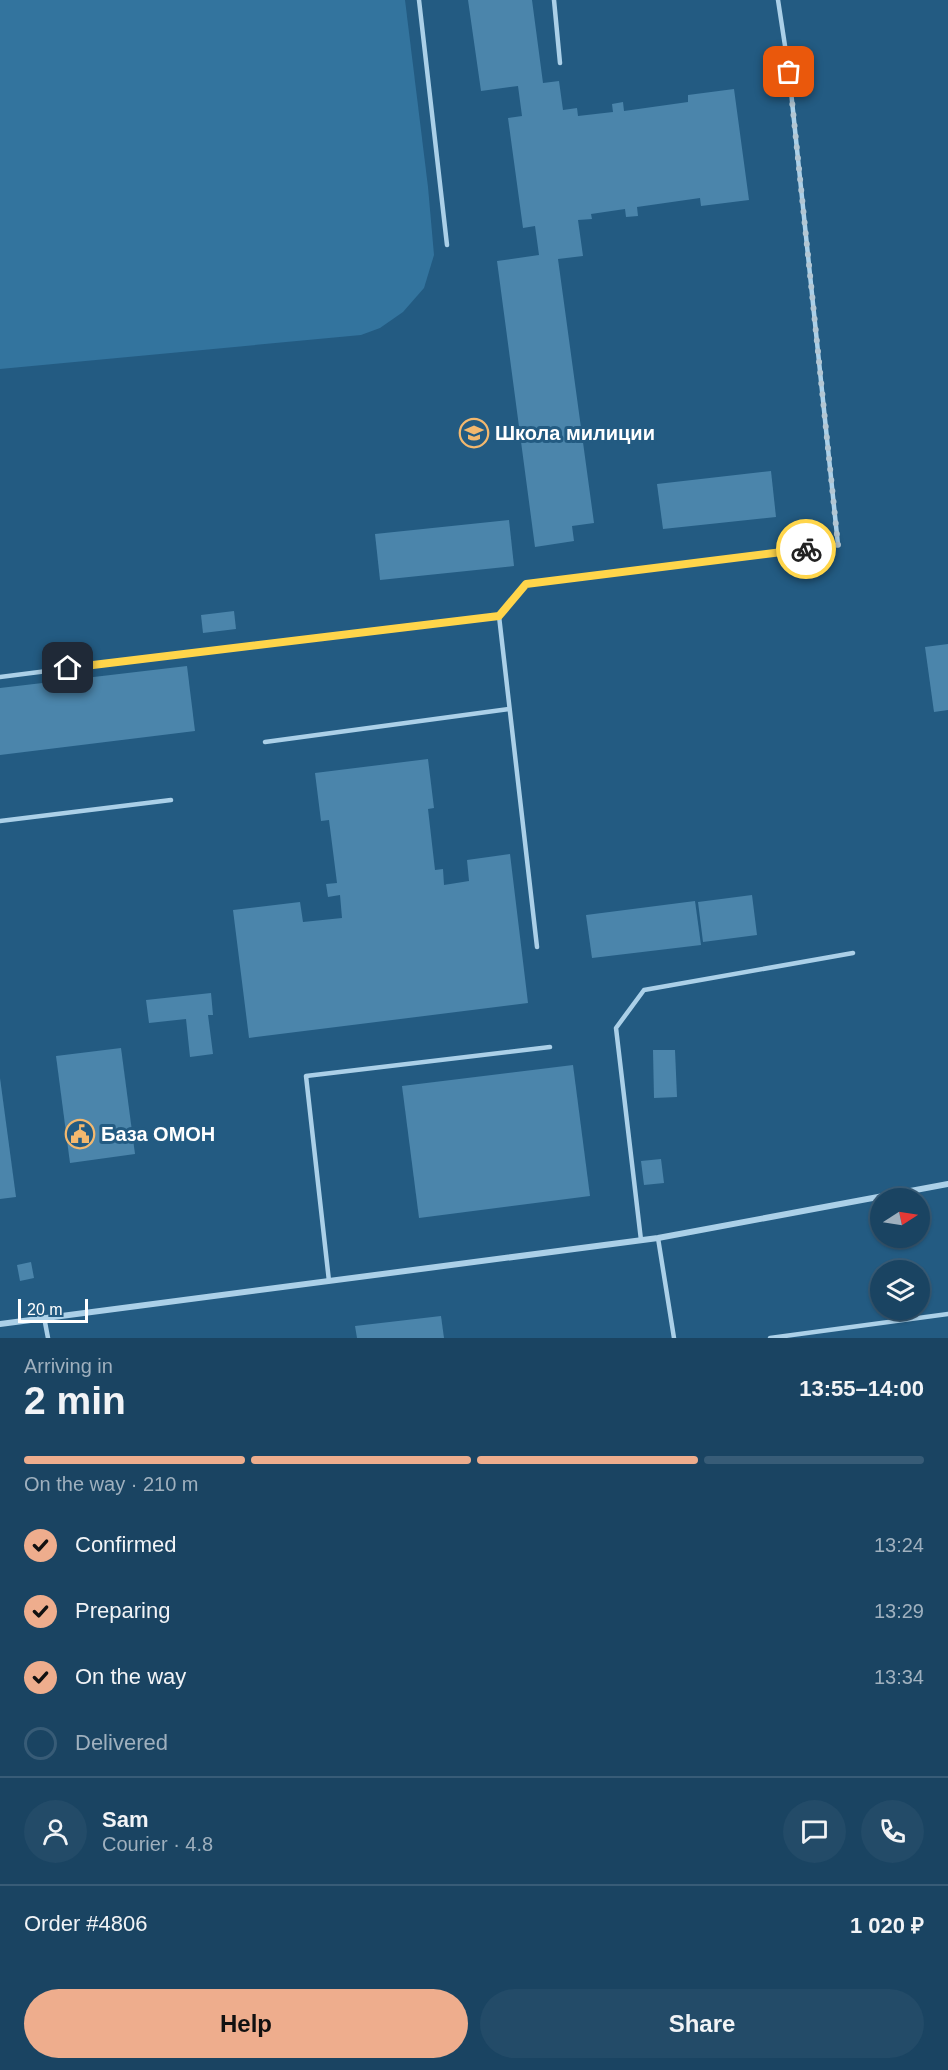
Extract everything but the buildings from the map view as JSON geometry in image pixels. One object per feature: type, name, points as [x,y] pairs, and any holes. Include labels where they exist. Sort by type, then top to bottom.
[{"type":"street","points":[[0,1324],[658,1238],[948,1184]]},
{"type":"lane","points":[[419,0],[447,245]]},
{"type":"lane","points":[[554,0],[560,63]]},
{"type":"lane","points":[[0,677],[499,616],[526,584],[838,545],[789,72],[778,0]]},
{"type":"lane","points":[[499,616],[537,947]]},
{"type":"lane","points":[[265,742],[509,709]]},
{"type":"lane","points":[[0,820],[171,800]]},
{"type":"lane","points":[[641,1240],[616,1028],[644,990],[853,953]]},
{"type":"lane","points":[[329,1281],[306,1076],[550,1047]]},
{"type":"lane","points":[[658,1238],[674,1338]]},
{"type":"lane","points":[[770,1338],[948,1314]]},
{"type":"lane","points":[[44,1317],[48,1338]]},
{"type":"shaded area","points":[[0,0],[405,0],[434,255],[424,288],[403,312],[380,328],[361,335],[0,369]]},
{"type":"way so far","points":[[789,72],[838,545],[806,549]]},
{"type":"place","name":"Школа милиции","points":[[474,433]]},
{"type":"place","name":"База ОМОН","points":[[80,1134]]},
{"type":"route","points":[[68,668],[499,616],[526,584],[806,549]]}]
